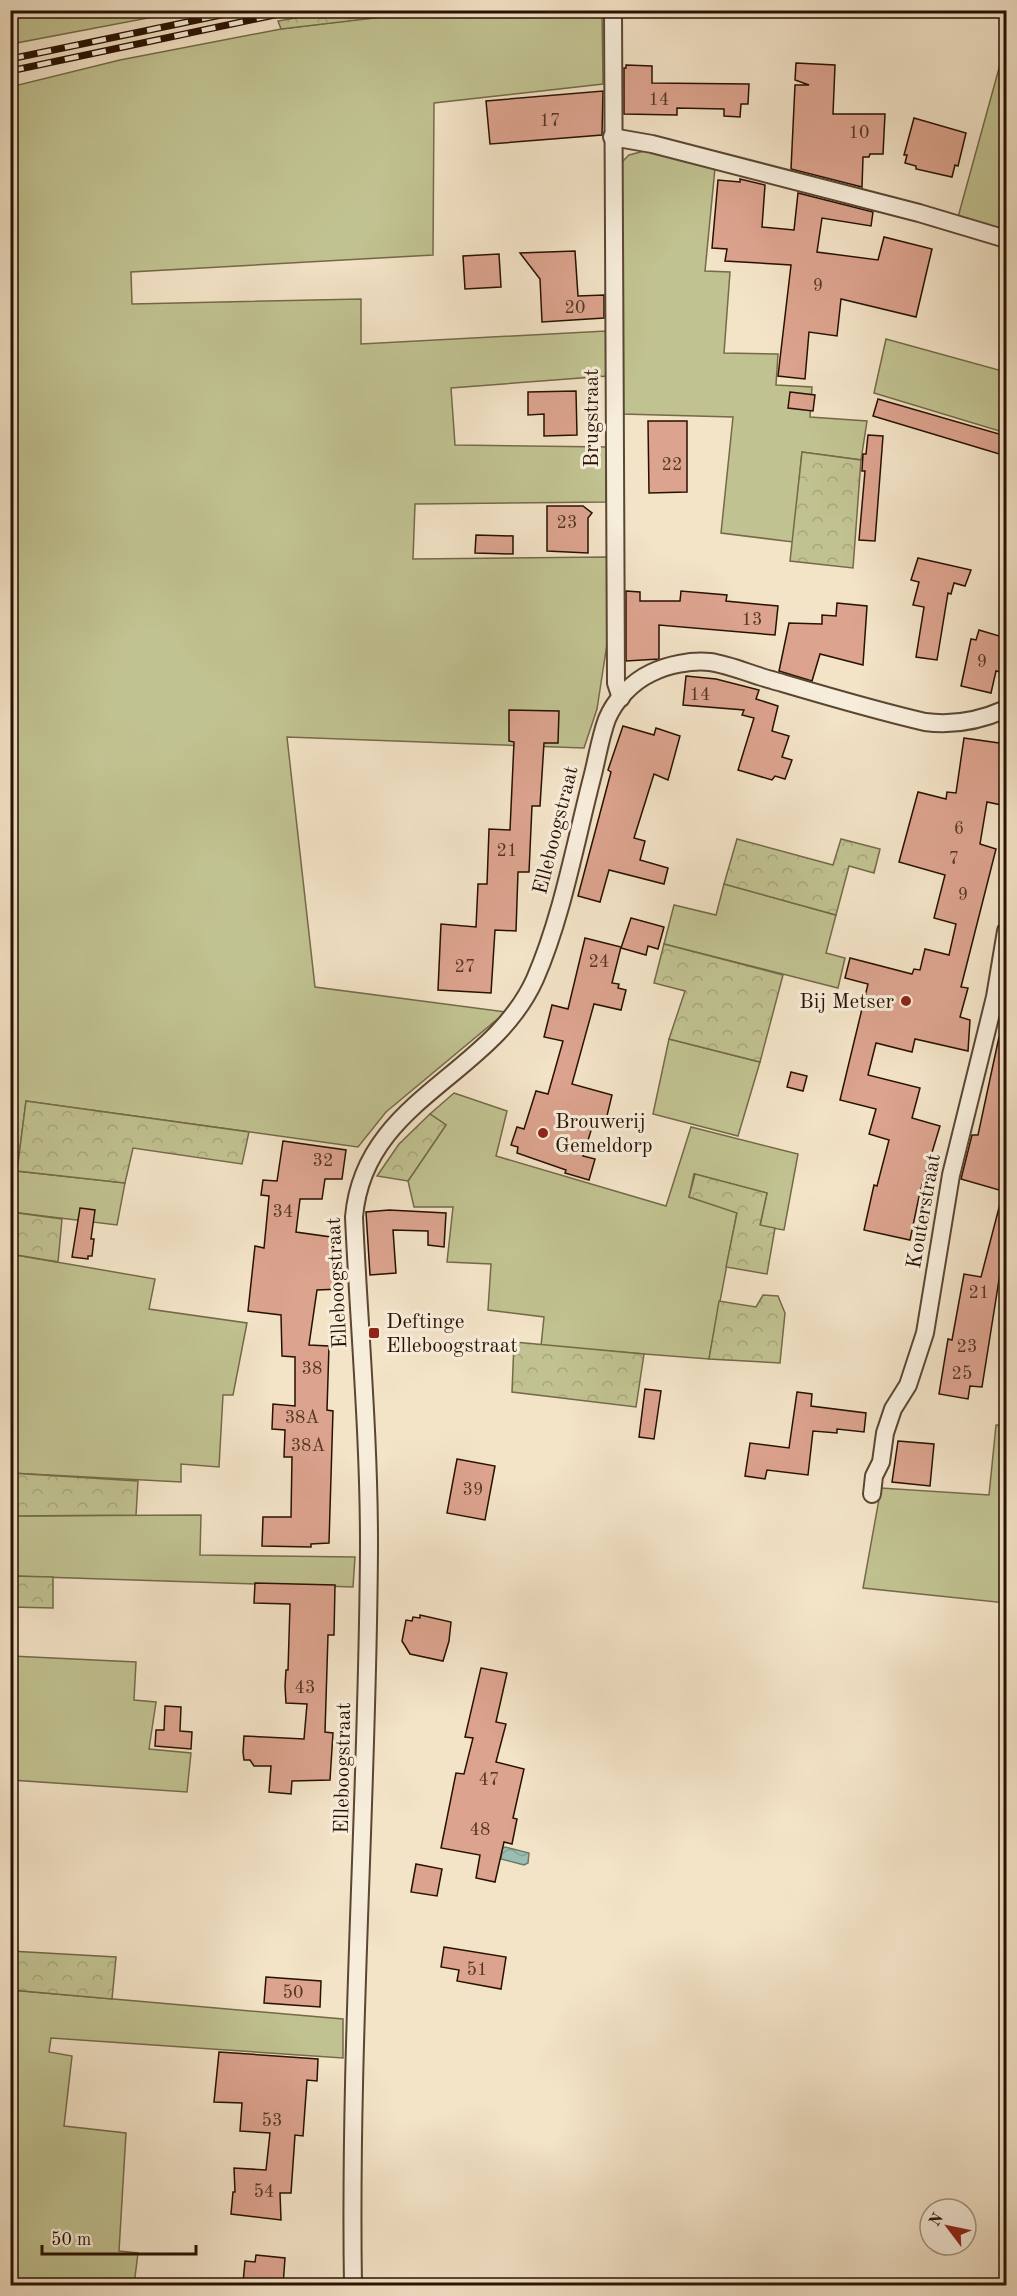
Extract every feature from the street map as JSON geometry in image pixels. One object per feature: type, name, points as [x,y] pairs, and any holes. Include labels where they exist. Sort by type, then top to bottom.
[{"type":"street","name":"Brugstraat","points":[[613,10],[614,567],[616,683],[621,698]]},
{"type":"street","points":[[612,137],[652,144],[919,213],[1006,239]]},
{"type":"street","name":"Elleboogstraat","points":[[353,2286],[356,2052],[369,1544],[365,1398],[354,1217],[355,1199],[368,1164],[378,1146],[399,1119],[481,1051],[516,1012],[531,987],[548,948],[607,719],[631,686],[651,673],[679,665],[710,662],[925,722],[948,725],[977,720],[1006,709]]},
{"type":"street","name":"Kouterstraat","points":[[872,1494],[874,1476],[881,1462],[885,1433],[893,1409],[908,1385],[925,1333],[951,1175],[995,997],[1006,931]]},
{"type":"green space","points":[[11,10],[185,10],[185,11],[11,44]]},
{"type":"green space","points":[[434,10],[602,11],[603,84],[434,103],[433,255],[131,272],[132,304],[361,299],[361,344],[606,331],[607,376],[451,388],[455,445],[607,447],[606,502],[415,504],[413,559],[607,557],[607,644],[597,709],[584,748],[287,737],[315,987],[506,1012],[386,1112],[358,1147],[26,1101],[17,1171],[125,1183],[117,1225],[11,1212],[10,87],[120,60],[281,29]]},
{"type":"green space","points":[[334,11],[434,11],[281,29],[278,21]]},
{"type":"green space","points":[[1006,43],[1006,230],[958,217]]},
{"type":"green space","points":[[648,150],[715,168],[705,271],[730,272],[724,353],[778,354],[776,385],[812,387],[810,417],[867,421],[861,460],[802,452],[793,542],[721,533],[733,417],[622,414],[621,163],[629,155]]},
{"type":"green space","points":[[886,339],[1006,372],[1006,433],[874,393]]},
{"type":"green space","points":[[802,452],[861,460],[853,568],[790,561]]},
{"type":"green space","points":[[737,839],[833,865],[841,839],[880,849],[874,873],[849,866],[836,915],[724,884]]},
{"type":"green space","points":[[724,884],[836,915],[826,953],[845,958],[838,988],[664,944],[674,905],[716,915]]},
{"type":"green space","points":[[664,944],[783,975],[760,1062],[669,1039],[685,991],[654,983]]},
{"type":"green space","points":[[669,1039],[760,1062],[738,1136],[653,1114]]},
{"type":"green space","points":[[454,1093],[507,1111],[496,1156],[666,1206],[691,1127],[798,1154],[784,1230],[760,1226],[767,1193],[694,1174],[689,1197],[737,1212],[709,1359],[541,1346],[544,1317],[488,1310],[491,1264],[447,1262],[453,1207],[414,1207],[408,1181],[446,1125],[430,1114]]},
{"type":"green space","points":[[26,1101],[249,1132],[242,1164],[133,1148],[125,1183],[17,1171]]},
{"type":"green space","points":[[430,1114],[446,1125],[408,1181],[377,1176],[399,1144]]},
{"type":"green space","points":[[695,1174],[767,1193],[760,1225],[775,1228],[767,1274],[726,1267],[737,1213],[689,1197]]},
{"type":"green space","points":[[10,1212],[62,1219],[58,1262],[11,1254]]},
{"type":"green space","points":[[10,1254],[155,1279],[149,1309],[247,1323],[233,1395],[223,1395],[219,1467],[181,1464],[181,1482],[11,1473]]},
{"type":"green space","points":[[763,1295],[778,1296],[785,1313],[780,1363],[709,1359],[719,1301],[756,1307]]},
{"type":"green space","points":[[514,1342],[644,1354],[636,1407],[512,1392]]},
{"type":"green space","points":[[996,1425],[1006,1426],[1006,1603],[863,1588],[881,1488],[989,1495]]},
{"type":"green space","points":[[10,1473],[138,1481],[136,1515],[11,1516]]},
{"type":"green space","points":[[201,1515],[200,1555],[355,1557],[353,1587],[11,1576],[11,1516]]},
{"type":"green space","points":[[11,1576],[53,1577],[53,1608],[11,1607]]},
{"type":"green space","points":[[11,1656],[136,1662],[134,1700],[156,1702],[149,1749],[191,1753],[187,1792],[11,1780]]},
{"type":"green space","points":[[10,1951],[116,1957],[112,1999],[11,1990]]},
{"type":"green space","points":[[11,1990],[343,2019],[343,2058],[51,2038],[49,2052],[72,2056],[64,2126],[126,2133],[119,2251],[138,2253],[134,2285],[12,2285]]},
{"type":"water","points":[[505,1847],[529,1853],[528,1863],[524,1865],[501,1859],[502,1849]]},
{"type":"building","points":[[796,63],[835,65],[833,114],[885,114],[883,154],[870,154],[869,157],[863,157],[862,187],[791,169],[795,85],[809,85],[795,80]]},
{"type":"building","points":[[626,65],[652,66],[652,83],[749,84],[748,104],[741,104],[740,117],[724,116],[724,109],[677,108],[677,115],[624,114],[624,68]]},
{"type":"building","points":[[603,91],[602,135],[490,144],[486,101]]},
{"type":"building","points":[[914,118],[966,133],[958,166],[955,165],[952,177],[916,169],[916,166],[905,163],[907,155],[904,155]]},
{"type":"building","points":[[740,179],[765,185],[762,227],[794,230],[798,193],[873,212],[871,226],[822,218],[817,252],[878,260],[884,237],[932,249],[916,317],[841,299],[837,336],[809,332],[805,379],[778,376],[791,265],[725,261],[727,249],[712,248],[718,180],[740,182]]},
{"type":"building","points":[[575,251],[578,296],[604,295],[604,318],[542,322],[540,279],[520,253]]},
{"type":"building","points":[[499,254],[501,287],[465,289],[463,256]]},
{"type":"building","points":[[576,391],[577,435],[544,436],[544,414],[528,415],[528,392]]},
{"type":"building","points":[[790,392],[815,395],[813,411],[788,408]]},
{"type":"building","points":[[878,399],[1006,436],[1006,456],[873,416]]},
{"type":"building","points":[[648,421],[687,421],[687,492],[649,493]]},
{"type":"building","points":[[868,435],[883,436],[875,541],[859,540],[865,471],[862,471],[863,454],[866,454]]},
{"type":"building","points":[[547,506],[583,506],[592,513],[588,518],[588,553],[547,551]]},
{"type":"building","points":[[476,535],[513,536],[513,554],[475,553]]},
{"type":"building","points":[[918,558],[971,570],[965,586],[954,583],[951,594],[948,593],[937,660],[916,657],[924,607],[913,605],[919,582],[911,580]]},
{"type":"building","points":[[626,591],[640,592],[640,601],[680,601],[681,591],[727,595],[726,601],[778,606],[775,635],[659,625],[659,659],[626,661]]},
{"type":"building","points":[[837,603],[867,606],[863,665],[820,654],[812,681],[779,671],[789,623],[822,624],[822,615],[836,616]]},
{"type":"building","points":[[979,630],[1006,638],[1006,673],[996,671],[991,693],[961,686],[971,639],[976,640]]},
{"type":"building","points":[[686,676],[716,679],[759,690],[756,699],[778,706],[772,731],[789,736],[782,757],[792,760],[785,779],[775,776],[772,780],[738,770],[754,718],[742,715],[744,710],[683,705]]},
{"type":"building","points":[[509,710],[559,711],[558,743],[544,743],[540,806],[532,806],[529,872],[518,872],[516,931],[495,930],[491,993],[438,990],[441,924],[476,927],[478,884],[487,884],[489,829],[510,830],[514,742],[509,741]]},
{"type":"building","points":[[623,726],[654,735],[656,728],[680,736],[668,780],[654,774],[634,838],[645,841],[640,860],[668,868],[664,884],[609,870],[600,902],[578,896],[611,772],[608,770]]},
{"type":"building","points":[[964,738],[1006,744],[1006,806],[987,802],[980,844],[996,849],[961,987],[968,988],[960,1017],[970,1020],[968,1051],[915,1039],[912,1052],[876,1043],[868,1075],[920,1088],[912,1118],[940,1126],[920,1192],[910,1240],[864,1230],[874,1185],[877,1186],[889,1140],[869,1134],[876,1109],[840,1100],[868,984],[845,978],[850,958],[912,974],[914,969],[920,970],[925,949],[949,955],[956,924],[934,918],[945,875],[899,862],[918,792],[946,799],[947,792],[956,793]]},
{"type":"building","points":[[631,918],[664,927],[658,949],[648,946],[646,955],[621,948]]},
{"type":"building","points":[[585,938],[621,947],[612,983],[619,984],[618,988],[626,990],[621,1010],[594,1004],[572,1084],[612,1095],[606,1120],[595,1118],[583,1156],[595,1159],[589,1180],[565,1173],[566,1170],[517,1153],[518,1147],[511,1145],[517,1127],[524,1129],[536,1091],[548,1094],[563,1041],[544,1037],[552,1005],[568,1009]]},
{"type":"building","points":[[999,1037],[1006,1037],[1006,1192],[961,1179],[972,1135],[978,1135]]},
{"type":"building","points":[[791,1072],[807,1076],[803,1091],[787,1087]]},
{"type":"building","points":[[283,1141],[346,1150],[342,1179],[325,1179],[322,1199],[300,1199],[296,1232],[338,1238],[340,1289],[317,1290],[309,1345],[329,1346],[327,1410],[333,1411],[329,1543],[311,1544],[311,1547],[262,1546],[263,1517],[291,1517],[292,1457],[284,1457],[285,1430],[272,1429],[273,1404],[295,1406],[295,1357],[282,1356],[281,1315],[248,1311],[255,1246],[264,1248],[269,1196],[261,1195],[263,1180],[277,1181]]},
{"type":"building","points":[[1001,1200],[1006,1200],[1006,1262],[1002,1261],[982,1387],[970,1386],[968,1399],[939,1394],[948,1339],[952,1340],[964,1274],[981,1277]]},
{"type":"building","points":[[80,1208],[95,1210],[91,1239],[94,1239],[92,1256],[88,1256],[88,1259],[72,1257]]},
{"type":"building","points":[[389,1210],[446,1213],[444,1247],[428,1245],[428,1231],[393,1230],[396,1273],[370,1275],[366,1212]]},
{"type":"building","points":[[645,1389],[661,1391],[654,1439],[639,1437]]},
{"type":"building","points":[[797,1392],[812,1394],[811,1406],[866,1413],[864,1432],[837,1429],[837,1433],[813,1431],[808,1475],[767,1470],[765,1479],[745,1476],[750,1443],[789,1448]]},
{"type":"building","points":[[898,1441],[934,1444],[930,1486],[892,1482]]},
{"type":"building","points":[[457,1459],[495,1466],[485,1520],[447,1513]]},
{"type":"building","points":[[255,1583],[335,1585],[334,1635],[328,1635],[325,1732],[333,1733],[330,1780],[292,1781],[291,1794],[269,1792],[271,1766],[254,1766],[250,1760],[244,1760],[244,1736],[304,1739],[307,1704],[286,1703],[290,1604],[254,1603]]},
{"type":"building","points":[[420,1615],[451,1622],[449,1641],[443,1661],[410,1654],[402,1641],[406,1620],[412,1621],[413,1617],[420,1618]]},
{"type":"building","points":[[481,1668],[507,1673],[496,1722],[506,1724],[496,1762],[524,1769],[513,1818],[517,1819],[512,1844],[504,1842],[495,1882],[476,1878],[480,1855],[441,1848],[456,1773],[464,1774],[473,1738],[465,1737]]},
{"type":"building","points":[[165,1706],[181,1707],[180,1731],[192,1732],[191,1749],[155,1746],[156,1730],[164,1730]]},
{"type":"building","points":[[416,1864],[442,1869],[437,1896],[411,1892]]},
{"type":"building","points":[[444,1947],[506,1957],[501,1989],[457,1981],[459,1970],[441,1967]]},
{"type":"building","points":[[266,1977],[321,1981],[320,2007],[264,2003]]},
{"type":"building","points":[[219,2052],[318,2059],[317,2081],[307,2080],[303,2136],[295,2135],[291,2193],[280,2193],[281,2220],[231,2214],[233,2192],[235,2192],[234,2168],[266,2170],[270,2133],[240,2131],[242,2103],[214,2102]]},
{"type":"building","points":[[256,2255],[285,2258],[283,2286],[252,2286],[253,2283],[243,2283],[245,2261],[255,2262]]},
{"type":"railway","points":[[10,59],[245,10]]},
{"type":"railway","points":[[10,71],[298,10]]},
{"type":"place","name":"Bij Metser","points":[[906,1001]]},
{"type":"place","name":"Brouwerij Gemeldorp","points":[[543,1133]]},
{"type":"place","name":"Deftinge Elleboogstraat","points":[[374,1333]]}]
